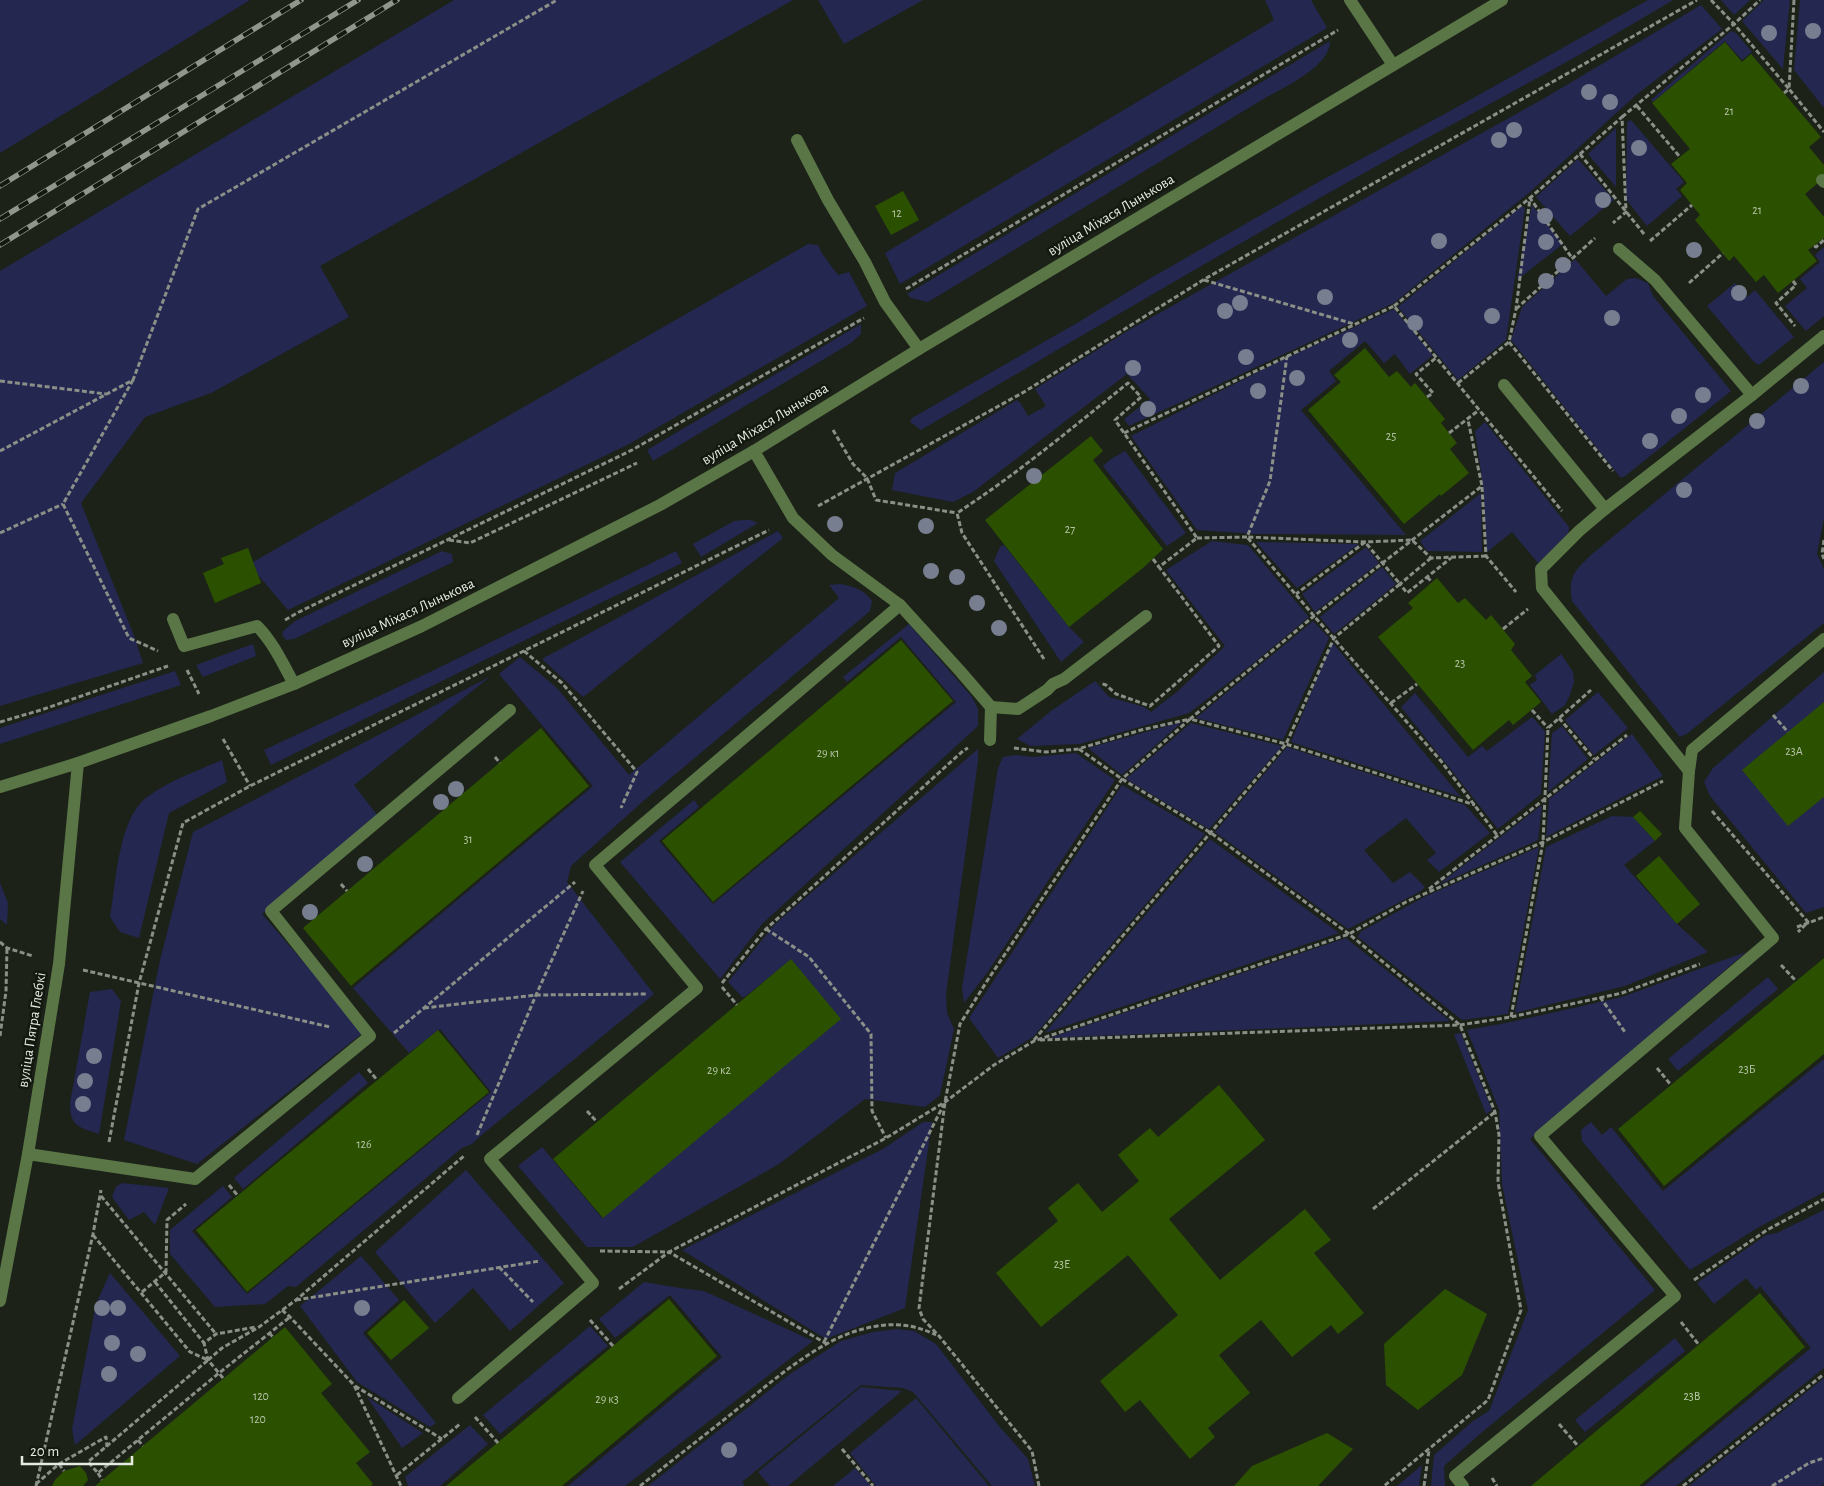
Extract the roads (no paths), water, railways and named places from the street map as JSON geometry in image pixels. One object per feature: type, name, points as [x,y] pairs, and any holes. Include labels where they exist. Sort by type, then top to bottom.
[{"type":"street","points":[[1350,0],[1393,65]]},
{"type":"street","name":"вуліца Міхася Лынькова","points":[[0,787],[78,763],[211,716],[294,684],[422,626],[660,506],[1502,0]]},
{"type":"street","points":[[797,140],[828,200],[865,262],[885,302],[919,349]]},
{"type":"street","points":[[1618,249],[1655,280],[1752,395]]},
{"type":"street","points":[[1689,771],[1542,588],[1541,569],[1605,508],[1752,395],[1824,336]]},
{"type":"street","points":[[1504,385],[1605,508]]},
{"type":"street","points":[[754,451],[793,518],[832,554],[900,605],[991,707],[990,740]]},
{"type":"street","points":[[458,1398],[593,1283],[490,1159],[697,988],[595,865],[900,605]]},
{"type":"street","points":[[991,707],[1018,709],[1053,684],[1064,679],[1146,616]]},
{"type":"street","points":[[173,619],[184,646],[257,626],[264,633],[294,684]]},
{"type":"street","points":[[1463,1486],[1455,1476],[1675,1296],[1540,1136],[1773,938],[1685,828],[1692,750],[1824,639]]},
{"type":"street","points":[[28,1154],[195,1179],[370,1036],[271,912],[510,710]]},
{"type":"street","name":"вуліца Пятра Глебкі","points":[[0,1301],[28,1154],[58,964],[78,763]]},
{"type":"railway","points":[[0,186],[301,0]]},
{"type":"railway","points":[[0,219],[358,0]]},
{"type":"railway","points":[[0,245],[397,0]]}]
